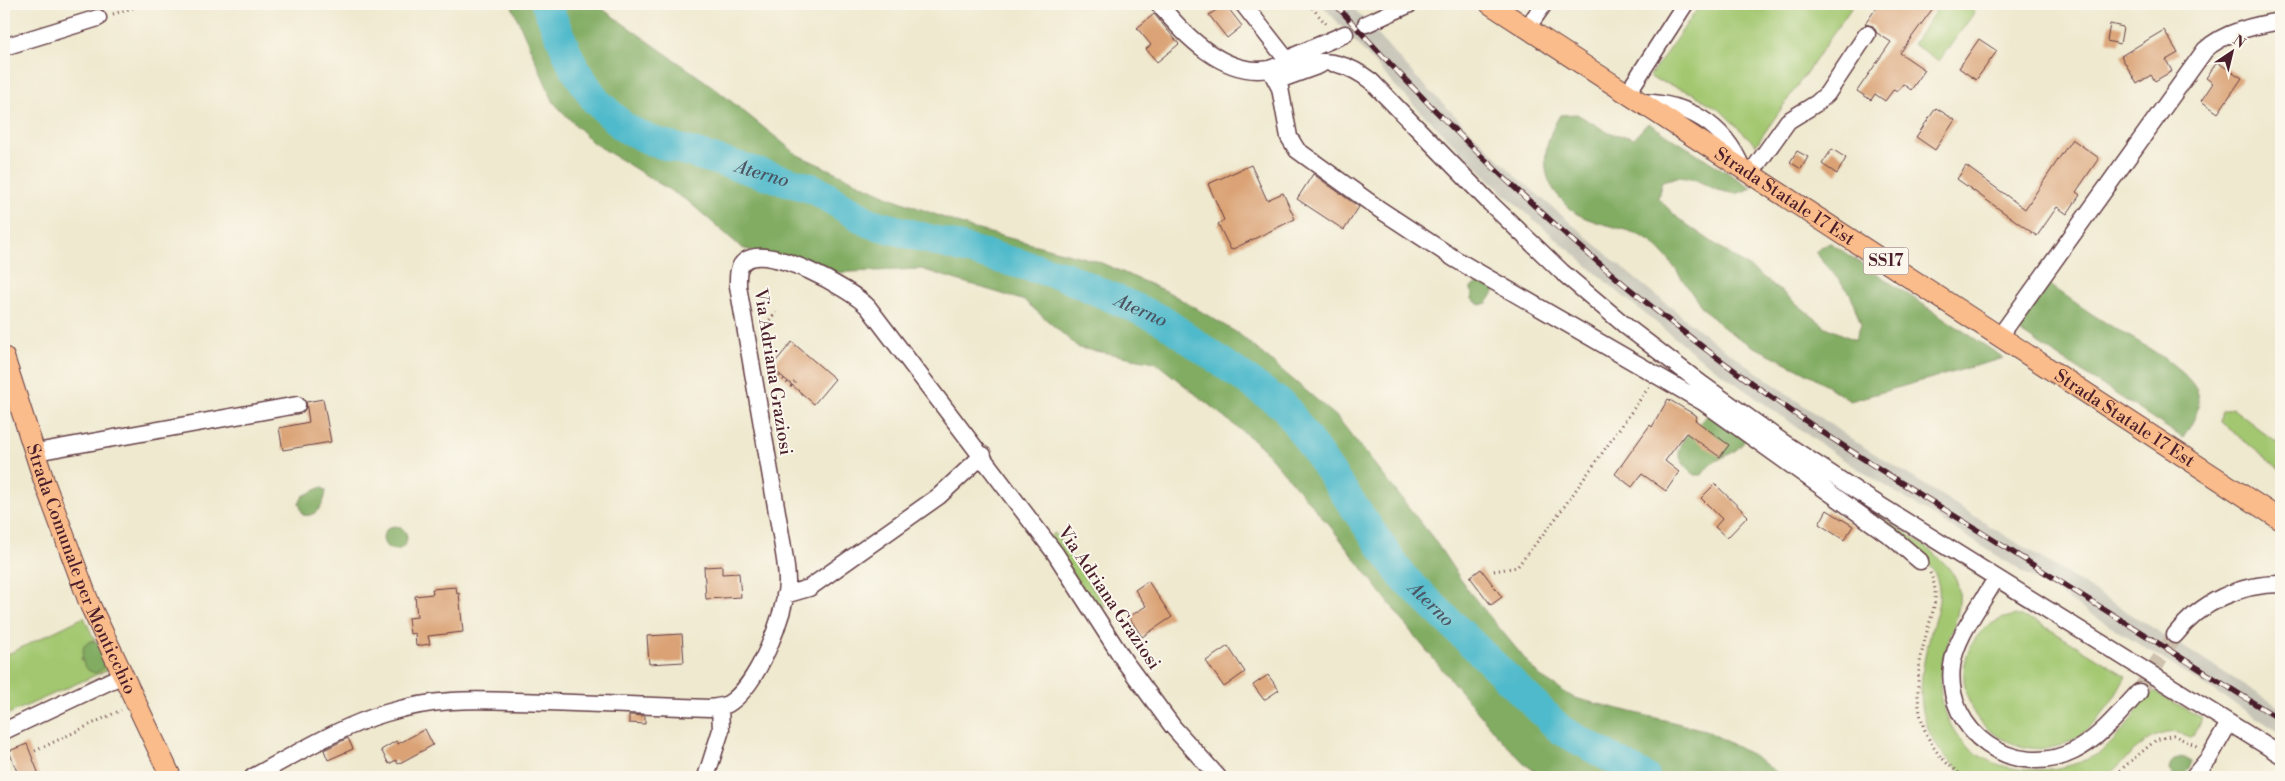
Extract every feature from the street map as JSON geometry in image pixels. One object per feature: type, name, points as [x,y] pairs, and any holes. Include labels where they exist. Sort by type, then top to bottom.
[{"type":"main road","name":"Strada Statale 17 Est","points":[[1490,4],[2281,520]]},
{"type":"main road","name":"Strada Comunale per Monticchio","points":[[4,357],[90,605],[172,777]]},
{"type":"street","points":[[1159,4],[1192,39],[1218,58],[1242,67],[1270,69],[1287,77],[1322,64],[1340,63]]},
{"type":"street","points":[[1243,4],[1287,60]]},
{"type":"street","points":[[1366,24],[1410,4]]},
{"type":"street","points":[[1527,28],[1544,4]]},
{"type":"street","points":[[1633,98],[1685,4]]},
{"type":"street","points":[[4,47],[98,18]]},
{"type":"street","points":[[2000,336],[2205,50],[2215,42],[2230,35],[2281,21]]},
{"type":"street","points":[[1747,171],[1788,121],[1817,104],[1827,94],[1867,34]]},
{"type":"street","points":[[1270,69],[1341,35]]},
{"type":"street","points":[[1287,60],[1316,60],[1340,63],[1360,72],[1376,85],[1451,164],[1526,238],[1593,298],[1653,347],[1784,443],[2281,756]]},
{"type":"street","points":[[1270,69],[1280,88],[1289,137],[1298,150],[1379,209],[1455,260],[1638,367],[1703,402],[1893,538],[1920,561]]},
{"type":"street","name":"Via Adriana Graziosi","points":[[720,707],[730,703],[739,695],[756,670],[778,624],[786,595],[785,560],[739,294],[739,272],[746,260],[763,258],[802,268],[832,281],[854,294],[874,314],[1056,553],[1125,662],[1173,727],[1218,777]]},
{"type":"street","points":[[1638,367],[1653,347]]},
{"type":"street","points":[[36,452],[297,405]]},
{"type":"street","points":[[786,595],[809,588],[939,496],[983,455]]},
{"type":"street","points":[[1996,578],[1964,632],[1954,653],[1952,667],[1952,691],[1957,709],[1967,727],[1980,741],[1998,753],[2016,759],[2035,761],[2060,757],[2088,742],[2138,692]]},
{"type":"street","points":[[2175,636],[2193,615],[2221,597],[2248,588],[2281,584]]},
{"type":"street","points":[[4,731],[123,675]]},
{"type":"street","points":[[253,777],[349,727],[385,713],[441,701],[491,699],[720,707],[722,730],[706,777]]},
{"type":"street","points":[[2193,777],[2212,754],[2229,723]]},
{"type":"path","points":[[98,18],[146,4]]},
{"type":"path","points":[[1309,4],[1341,35]]},
{"type":"path","points":[[764,340],[768,322],[776,312]]},
{"type":"path","points":[[766,364],[791,386],[797,380]]},
{"type":"path","points":[[1494,571],[1517,567],[1556,518],[1656,376]]},
{"type":"path","points":[[1920,561],[1931,574],[1936,592],[1934,611],[1917,676],[1918,705],[1931,747],[1950,768],[1965,777]]},
{"type":"path","points":[[35,751],[122,709]]},
{"type":"path","points":[[2112,777],[2156,740],[2173,735],[2212,754]]},
{"type":"shaded area","points":[[1321,4],[1350,4],[1415,76],[1516,176],[1632,276],[1713,341],[1848,437],[2281,708],[2281,733],[1836,455],[1700,358],[1618,292],[1502,192],[1399,90]]},
{"type":"green space","points":[[511,4],[598,4],[712,86],[798,155],[889,197],[971,228],[1097,261],[1170,293],[1239,334],[1337,417],[1433,538],[1467,589],[1539,676],[1574,698],[1705,730],[1754,756],[1783,777],[1542,777],[1525,764],[1496,734],[1412,633],[1334,531],[1262,447],[1155,362],[1079,348],[1025,301],[921,269],[826,273],[742,248],[689,202],[592,142],[554,103]]},
{"type":"green space","points":[[1701,4],[1854,4],[1756,145],[1720,110],[1692,93],[1649,77]]},
{"type":"green space","points":[[1931,4],[1963,4],[1975,12],[1939,61],[1913,44],[1937,9]]},
{"type":"green space","points":[[1577,114],[1609,133],[1634,138],[1648,123],[1752,188],[1736,194],[1717,190],[1696,180],[1678,177],[1662,181],[1658,198],[1679,219],[1764,278],[1826,327],[1855,340],[1861,325],[1850,293],[1815,252],[1829,242],[2004,358],[1850,401],[1812,376],[1753,346],[1730,332],[1709,315],[1670,261],[1651,242],[1633,233],[1595,222],[1577,214],[1555,191],[1549,181],[1546,170],[1545,159],[1550,137],[1560,115]]},
{"type":"green space","points":[[1478,282],[1483,282],[1496,290],[1487,303],[1480,305],[1472,299],[1471,288]]},
{"type":"green space","points":[[2048,284],[2160,355],[2187,377],[2196,388],[2199,404],[2196,415],[2183,438],[2016,329]]},
{"type":"green space","points":[[2232,408],[2281,446],[2281,471],[2221,422],[2222,411]]},
{"type":"green space","points":[[1709,413],[1746,439],[1735,451],[1712,464],[1702,475],[1695,475],[1680,457],[1679,449],[1687,435]]},
{"type":"green space","points":[[322,487],[326,491],[322,505],[316,512],[303,515],[299,503],[303,496]]},
{"type":"green space","points":[[1856,501],[1922,545],[1946,564],[1953,574],[1958,585],[1958,609],[1943,657],[1940,682],[1941,695],[1949,721],[1961,740],[1977,754],[1996,764],[2017,769],[2039,770],[2061,767],[2082,761],[2101,752],[2116,739],[2151,690],[2202,718],[2192,738],[2179,733],[2167,733],[2156,737],[2134,751],[2105,777],[1967,776],[1937,746],[1923,714],[1921,696],[1922,677],[1939,598],[1938,582],[1935,574],[1918,553],[1877,523]]},
{"type":"green space","points":[[395,526],[400,527],[406,533],[406,543],[400,549],[395,550],[390,549],[384,543],[383,538],[384,533],[390,527]]},
{"type":"green space","points":[[1055,533],[1106,607],[1099,612],[1047,538]]},
{"type":"green space","points":[[2015,615],[2036,621],[2126,676],[2106,708],[2094,722],[2081,734],[2066,743],[2050,748],[2031,748],[2012,743],[1985,727],[1971,707],[1964,674],[1968,652],[1979,634],[1987,627],[2001,619]]},
{"type":"green space","points":[[84,617],[95,641],[90,641],[81,659],[89,671],[103,668],[105,665],[107,670],[4,716],[4,656]]},
{"type":"green space","points":[[90,641],[98,642],[105,659],[103,667],[95,673],[87,669],[82,659],[84,646]]},
{"type":"green space","points":[[2185,757],[2192,761],[2189,769],[2181,777],[2174,777],[2169,770],[2171,764],[2176,759]]},
{"type":"building","points":[[1225,4],[1242,26],[1227,38],[1209,15]]},
{"type":"building","points":[[1879,4],[1936,4],[1900,53],[1925,70],[1911,90],[1903,84],[1897,91],[1894,89],[1885,101],[1875,94],[1871,100],[1857,91],[1891,42],[1877,33],[1873,26],[1865,24]]},
{"type":"building","points":[[1154,14],[1179,44],[1157,62],[1146,49],[1151,45],[1137,28]]},
{"type":"building","points":[[2110,24],[2123,27],[2120,44],[2107,41]]},
{"type":"building","points":[[2164,30],[2178,53],[2166,60],[2172,71],[2155,81],[2151,75],[2137,84],[2121,56]]},
{"type":"building","points":[[1979,39],[1997,51],[1976,80],[1959,68]]},
{"type":"building","points":[[2217,62],[2242,78],[2218,113],[2201,101],[2213,83],[2206,78]]},
{"type":"building","points":[[1936,108],[1955,120],[1935,150],[1916,137]]},
{"type":"building","points":[[2072,139],[2099,158],[2076,192],[2080,195],[2067,214],[2057,207],[2037,236],[1957,179],[1966,166],[2025,209]]},
{"type":"building","points":[[1832,149],[1846,158],[1837,174],[1822,164]]},
{"type":"building","points":[[1797,151],[1808,157],[1801,169],[1790,162]]},
{"type":"building","points":[[1251,165],[1267,200],[1283,193],[1295,219],[1231,250],[1218,224],[1224,220],[1208,184]]},
{"type":"building","points":[[1313,174],[1359,207],[1344,230],[1297,199]]},
{"type":"building","points":[[792,342],[835,379],[814,404],[771,367]]},
{"type":"building","points":[[323,399],[331,442],[283,450],[279,428],[309,422],[306,402]]},
{"type":"building","points":[[1668,399],[1697,416],[1695,420],[1729,445],[1720,457],[1686,433],[1665,461],[1679,472],[1666,491],[1642,474],[1632,487],[1615,474],[1650,425],[1652,427]]},
{"type":"building","points":[[1715,484],[1748,516],[1727,538],[1715,527],[1722,519],[1701,498]]},
{"type":"building","points":[[1827,510],[1853,526],[1844,540],[1819,524]]},
{"type":"building","points":[[722,566],[722,574],[739,573],[741,597],[706,599],[704,567]]},
{"type":"building","points":[[1481,569],[1502,597],[1491,605],[1470,577]]},
{"type":"building","points":[[1148,581],[1172,617],[1142,637],[1129,617],[1146,606],[1135,590]]},
{"type":"building","points":[[456,587],[457,594],[459,593],[463,632],[428,636],[430,644],[416,646],[415,633],[410,634],[408,618],[417,617],[415,596],[433,594],[432,589]]},
{"type":"building","points":[[682,634],[684,662],[649,664],[647,636]]},
{"type":"building","points":[[1228,646],[1245,672],[1224,687],[1206,661]]},
{"type":"building","points":[[1268,675],[1279,690],[1264,700],[1253,685]]},
{"type":"building","points":[[629,715],[645,716],[645,724],[629,723]]},
{"type":"building","points":[[425,729],[433,745],[398,764],[396,760],[389,764],[381,750],[396,741],[398,744]]},
{"type":"building","points":[[348,738],[353,749],[328,760],[324,750]]},
{"type":"building","points":[[27,744],[40,777],[19,777],[9,751]]},
{"type":"waterway","name":"Aterno","points":[[546,4],[573,66],[596,101],[625,128],[652,141],[814,189],[870,223],[1064,276],[1162,320],[1285,407],[1402,576],[1561,730],[1645,777]]},
{"type":"tunnel","points":[[2139,692],[2175,635]]},
{"type":"railway","points":[[1335,4],[1430,105],[1530,202],[1582,249],[1690,337],[1773,399],[1857,455],[2281,720]]}]
